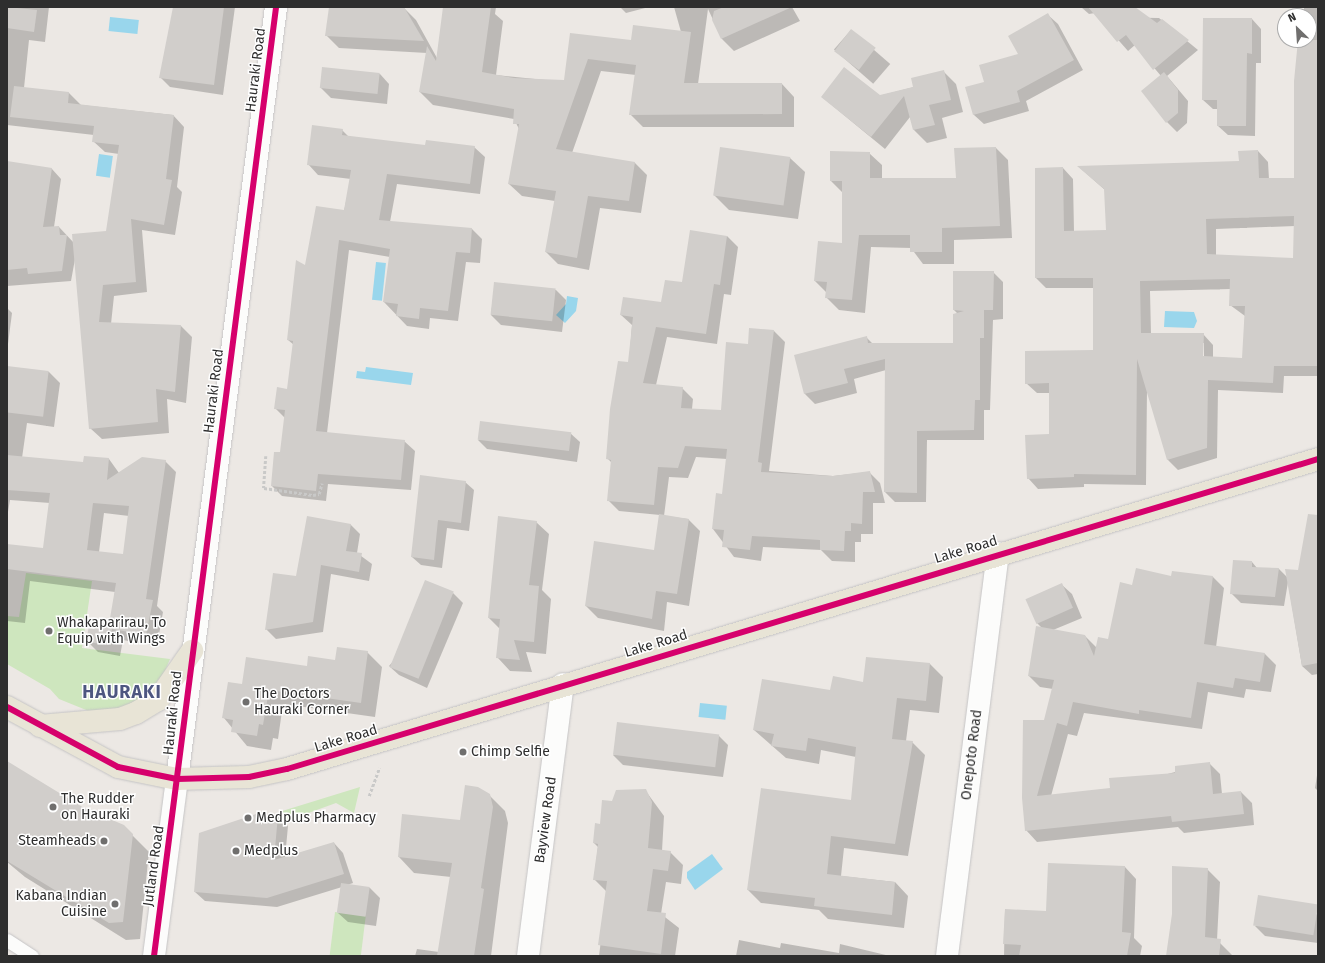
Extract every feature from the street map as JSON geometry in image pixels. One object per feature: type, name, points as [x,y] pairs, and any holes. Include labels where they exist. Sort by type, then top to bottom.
[{"type":"main road","name":"Lake Road","points":[[7,707],[118,767],[177,778],[226,780],[287,769],[998,553],[1318,459]]},
{"type":"main road","points":[[40,726],[120,719],[136,713],[158,700],[192,651]]},
{"type":"street","name":"Hauraki Road","points":[[177,778],[192,651],[276,7]]},
{"type":"street","name":"Onepoto Road","points":[[947,956],[998,553]]},
{"type":"street","name":"Bayview Road","points":[[528,956],[563,684]]},
{"type":"street","name":"Jutland Road","points":[[154,956],[177,778]]},
{"type":"lane","points":[[7,940],[32,956]]},
{"type":"path","points":[[266,456],[263,486],[268,490],[313,495],[321,491],[322,483]]},
{"type":"path","points":[[369,796],[378,768]]},
{"type":"green space","points":[[26,573],[92,581],[82,648],[170,659],[162,678],[141,700],[127,708],[96,714],[59,699],[50,689],[7,664],[7,616],[19,617]]},
{"type":"green space","points":[[360,787],[354,813],[336,803],[278,824],[279,812]]},
{"type":"green space","points":[[335,912],[366,916],[361,956],[330,956]]},
{"type":"water","points":[[110,17],[139,20],[137,34],[109,31]]},
{"type":"water","points":[[99,154],[113,156],[110,178],[96,176]]},
{"type":"water","points":[[376,262],[386,263],[382,301],[372,300]]},
{"type":"water","points":[[567,296],[578,298],[576,311],[565,323],[556,315],[566,304]]},
{"type":"water","points":[[1165,311],[1194,312],[1197,321],[1194,328],[1164,327]]},
{"type":"water","points":[[366,367],[413,373],[411,385],[356,378],[357,371],[365,372]]},
{"type":"water","points":[[700,703],[727,706],[725,720],[699,717]]},
{"type":"water","points":[[712,854],[723,869],[695,890],[687,878],[687,872]]},
{"type":"building","points":[[7,7],[37,10],[34,32],[7,28]]},
{"type":"building","points":[[173,7],[224,7],[214,85],[159,78]]},
{"type":"building","points":[[329,7],[404,7],[424,41],[325,36]]},
{"type":"building","points":[[443,7],[491,7],[482,72],[514,78],[564,80],[570,33],[631,40],[633,25],[691,32],[684,83],[782,83],[782,114],[629,115],[636,65],[588,59],[556,149],[635,162],[629,201],[588,196],[577,258],[545,252],[556,191],[508,184],[519,124],[513,124],[514,109],[419,92],[427,46],[436,61]]},
{"type":"building","points":[[724,7],[792,7],[721,39],[712,20],[714,11]]},
{"type":"building","points":[[1088,7],[1135,7],[1157,23],[1162,19],[1189,40],[1153,70],[1126,35],[1117,42]]},
{"type":"building","points":[[1048,13],[1074,60],[1017,91],[1020,102],[973,115],[965,87],[984,82],[979,65],[1018,54],[1008,36]]},
{"type":"building","points":[[1203,18],[1252,18],[1252,54],[1247,53],[1246,126],[1217,126],[1217,100],[1202,100]]},
{"type":"building","points":[[851,29],[876,48],[859,70],[834,51]]},
{"type":"building","points":[[1318,40],[1318,366],[1274,366],[1273,383],[1208,380],[1207,448],[1167,460],[1137,359],[1136,475],[1074,474],[1074,477],[1027,479],[1025,435],[1049,434],[1049,383],[1025,384],[1025,351],[1093,350],[1093,278],[1035,278],[1035,168],[1063,167],[1064,231],[1106,230],[1104,189],[1077,166],[1239,161],[1238,151],[1258,150],[1259,178],[1294,178],[1294,81],[1297,48],[1317,48]],"holes":[[[1294,216],[1293,258],[1207,254],[1206,219]],[[1230,279],[1229,306],[1245,306],[1242,358],[1203,356],[1204,333],[1141,333],[1140,281]]]},
{"type":"building","points":[[322,67],[380,73],[377,94],[320,88]]},
{"type":"building","points":[[844,67],[880,95],[913,87],[911,78],[944,70],[951,100],[929,105],[935,125],[913,130],[904,96],[871,137],[821,97]]},
{"type":"building","points":[[1164,72],[1178,90],[1178,113],[1166,123],[1141,91]]},
{"type":"building","points":[[14,86],[69,92],[68,103],[174,115],[166,179],[172,180],[164,225],[131,219],[136,282],[103,285],[99,322],[181,325],[175,392],[156,389],[158,422],[89,429],[72,234],[106,231],[119,145],[92,142],[94,126],[10,117]]},
{"type":"building","points":[[312,125],[343,129],[342,135],[425,145],[426,140],[475,146],[470,184],[387,174],[379,220],[472,228],[470,253],[456,252],[448,311],[420,308],[419,319],[396,316],[398,304],[383,302],[390,249],[339,240],[316,431],[405,440],[401,480],[318,474],[316,491],[271,486],[274,452],[280,452],[285,410],[274,409],[277,387],[287,389],[293,341],[287,340],[296,260],[305,265],[316,206],[344,210],[351,170],[307,165]]},
{"type":"building","points":[[720,147],[790,157],[783,205],[713,196]]},
{"type":"building","points":[[996,147],[1000,226],[942,228],[942,252],[910,252],[910,235],[859,235],[852,300],[825,298],[827,282],[814,281],[818,241],[842,243],[842,181],[830,181],[830,151],[870,152],[870,178],[956,178],[954,148]]},
{"type":"building","points":[[7,161],[52,168],[43,227],[59,226],[60,235],[67,235],[62,271],[28,274],[27,268],[7,270]]},
{"type":"building","points":[[690,230],[727,236],[720,285],[714,284],[706,334],[656,327],[643,383],[683,387],[681,408],[721,410],[726,342],[748,344],[749,328],[774,330],[758,462],[762,463],[761,472],[833,476],[870,471],[875,492],[863,492],[862,524],[851,523],[851,531],[845,531],[844,551],[820,550],[820,540],[752,536],[750,550],[722,547],[724,530],[712,529],[716,493],[722,494],[727,449],[685,446],[678,468],[658,467],[654,505],[607,501],[611,460],[606,459],[610,409],[618,361],[628,362],[633,317],[620,315],[623,297],[661,302],[665,280],[682,282]]},
{"type":"building","points":[[953,271],[994,271],[993,310],[984,310],[984,338],[980,338],[980,400],[975,400],[974,430],[917,431],[917,493],[884,492],[885,359],[844,369],[848,383],[804,394],[794,355],[867,336],[868,343],[953,343],[953,314],[964,311],[953,310]]},
{"type":"building","points":[[494,282],[556,288],[552,321],[491,315]]},
{"type":"building","points":[[7,366],[49,371],[43,417],[7,412]]},
{"type":"building","points":[[480,421],[571,432],[569,451],[478,440]]},
{"type":"building","points":[[7,455],[83,462],[84,456],[109,458],[107,480],[142,457],[166,460],[146,599],[153,600],[146,635],[112,629],[109,645],[86,642],[90,620],[109,624],[116,583],[7,569],[7,544],[43,548],[50,493],[7,490]],"holes":[[[93,503],[129,506],[123,554],[87,550]]]},
{"type":"building","points":[[420,475],[466,481],[461,523],[438,520],[434,560],[411,557]]},
{"type":"building","points":[[659,514],[689,519],[677,594],[656,591],[652,619],[585,606],[594,541],[654,550]]},
{"type":"building","points":[[1308,514],[1318,515],[1318,663],[1302,666],[1285,569],[1298,570]]},
{"type":"building","points":[[307,516],[351,524],[346,551],[362,553],[359,572],[321,565],[313,622],[265,630],[273,573],[296,576]]},
{"type":"building","points":[[498,516],[537,521],[529,585],[539,586],[534,642],[514,640],[520,660],[496,658],[500,619],[488,618]]},
{"type":"building","points":[[1233,560],[1252,561],[1252,567],[1279,568],[1275,597],[1230,594]]},
{"type":"building","points":[[1136,568],[1171,576],[1172,571],[1213,576],[1204,644],[1265,653],[1260,682],[1235,678],[1233,688],[1197,682],[1191,718],[1139,710],[1139,714],[1073,702],[1067,726],[1057,723],[1037,796],[1110,788],[1109,778],[1175,773],[1175,766],[1210,762],[1213,794],[1241,791],[1244,814],[1172,822],[1171,816],[1025,831],[1022,798],[1023,720],[1044,720],[1054,680],[1028,676],[1036,626],[1085,635],[1094,656],[1098,637],[1108,639],[1120,582],[1132,585]]},
{"type":"building","points":[[425,580],[454,592],[419,679],[390,667]]},
{"type":"building","points":[[1062,583],[1073,608],[1036,624],[1025,599]]},
{"type":"building","points":[[337,647],[368,651],[361,703],[269,690],[263,725],[259,724],[257,736],[231,732],[233,720],[222,718],[228,682],[242,684],[246,657],[307,666],[308,656],[335,660]]},
{"type":"building","points":[[866,657],[930,663],[926,701],[897,698],[892,739],[913,741],[895,844],[831,836],[827,874],[895,882],[892,915],[814,906],[815,898],[747,890],[761,788],[851,800],[856,747],[808,738],[806,751],[771,746],[774,734],[753,730],[762,679],[830,690],[833,676],[863,682]]},
{"type":"building","points":[[617,722],[719,735],[715,767],[613,755]]},
{"type":"building","points":[[7,761],[84,808],[124,825],[133,834],[123,922],[109,923],[7,861]]},
{"type":"building","points":[[465,785],[478,787],[490,794],[493,807],[481,888],[484,889],[474,956],[437,956],[452,863],[398,857],[402,814],[460,820]]},
{"type":"building","points":[[646,789],[652,802],[648,848],[671,851],[668,871],[653,869],[647,911],[666,913],[661,954],[598,945],[607,881],[593,880],[598,844],[593,843],[595,823],[600,824],[602,800],[612,801],[616,790]]},
{"type":"building","name":"Medplus","points":[[259,813],[278,815],[274,860],[334,842],[344,874],[267,898],[194,892],[199,833]]},
{"type":"building","points":[[1048,863],[1125,866],[1122,932],[1131,933],[1127,956],[1019,956],[1021,945],[1003,944],[1005,909],[1046,911]]},
{"type":"building","points":[[1172,866],[1208,868],[1205,937],[1221,939],[1219,956],[1166,956],[1172,914]]},
{"type":"building","points":[[341,883],[370,887],[366,917],[337,913]]},
{"type":"building","points":[[1258,895],[1318,905],[1313,935],[1253,926]]},
{"type":"cycle path","points":[[154,956],[276,7]]},
{"type":"cycle path","points":[[7,707],[118,767],[177,779],[249,777],[287,769],[1318,459]]},
{"type":"place","name":"Whakaparirau, To Equip with Wings","points":[[49,631]]},
{"type":"place","name":"The Doctors Hauraki Corner","points":[[246,702]]},
{"type":"place","name":"Chimp Selfie","points":[[463,752]]},
{"type":"place","name":"The Rudder on Hauraki","points":[[53,807]]},
{"type":"place","name":"Medplus Pharmacy","points":[[248,818]]},
{"type":"place","name":"Steamheads","points":[[104,841]]},
{"type":"place","name":"Medplus","points":[[236,851]]},
{"type":"place","name":"Kabana Indian Cuisine","points":[[115,904]]},
{"type":"district","name":"HAURAKI","points":[[122,692]]}]
